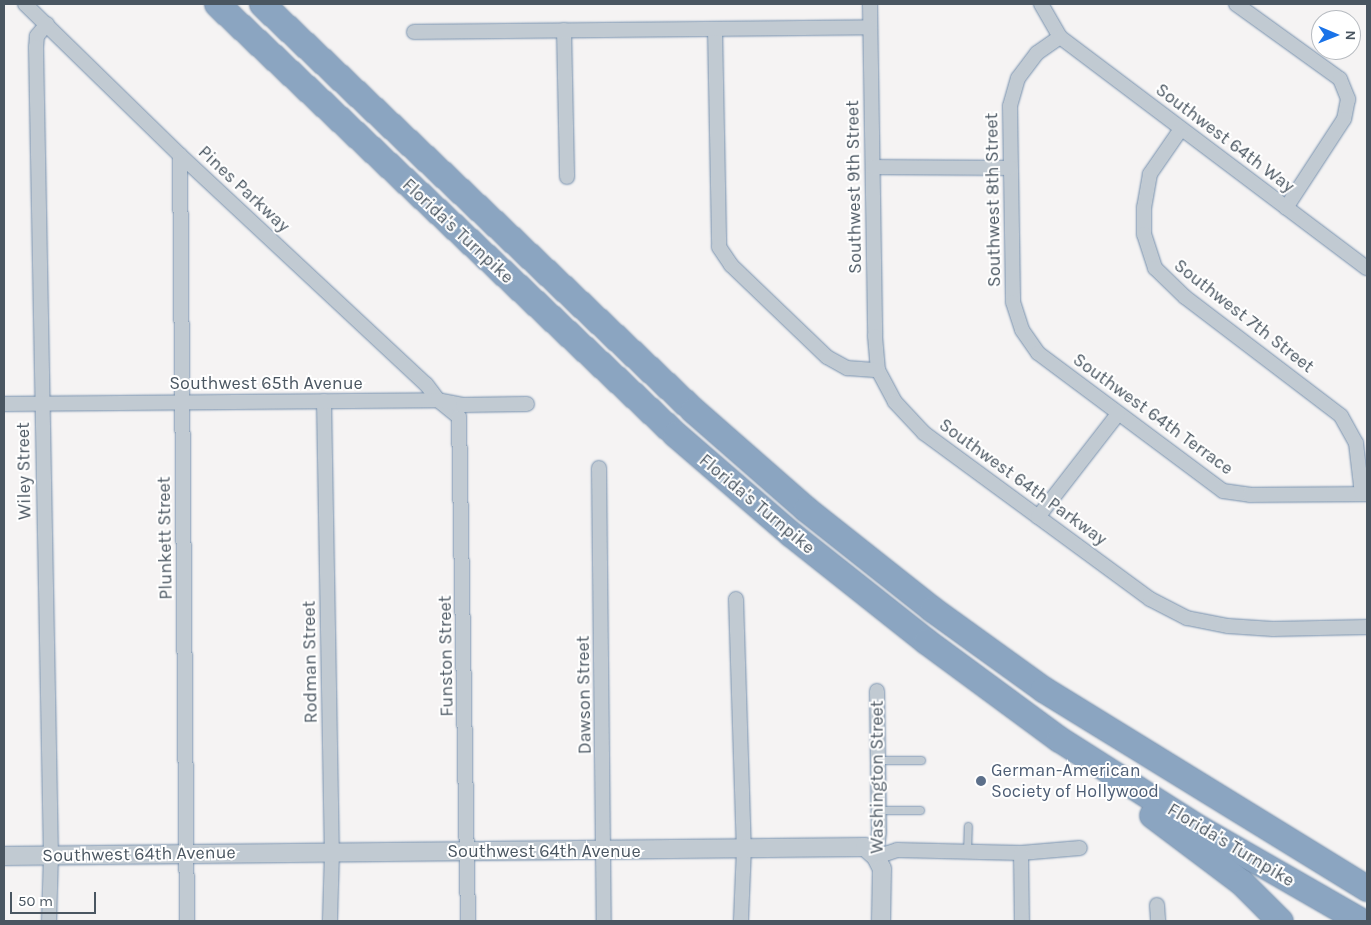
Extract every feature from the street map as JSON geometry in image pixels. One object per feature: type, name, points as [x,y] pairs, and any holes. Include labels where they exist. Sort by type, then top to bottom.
[{"type":"highway","name":"Florida's Turnpike","points":[[217,4],[676,434],[791,534],[926,641],[1059,739],[1201,829],[1362,921]]},
{"type":"highway","name":"Florida's Turnpike","points":[[262,4],[693,410],[806,509],[932,609],[1043,689],[1367,888]]},
{"type":"highway","points":[[1059,739],[1095,776],[1241,882],[1280,921]]},
{"type":"street","name":"Pines Parkway","points":[[25,4],[180,155],[426,384],[438,400]]},
{"type":"street","name":"Southwest 9th Street","points":[[870,4],[878,370]]},
{"type":"street","points":[[1042,4],[1060,37]]},
{"type":"street","points":[[1236,4],[1340,79],[1348,99],[1344,119],[1286,208]]},
{"type":"street","name":"Wiley Street","points":[[47,24],[37,36],[36,47],[51,855],[49,921]]},
{"type":"street","points":[[414,32],[870,27]]},
{"type":"street","points":[[715,29],[719,248],[731,266],[827,357],[847,368],[878,370]]},
{"type":"street","points":[[564,30],[566,177]]},
{"type":"street","name":"Southwest 64th Way","points":[[1060,37],[1367,268]]},
{"type":"street","name":"Southwest 8th Street","points":[[1022,330],[1013,302],[1010,106],[1018,78],[1037,53],[1060,37]]},
{"type":"street","name":"Southwest 7th Street","points":[[1181,129],[1150,174],[1144,206],[1144,234],[1155,268],[1185,298],[1342,416],[1356,443],[1365,494]]},
{"type":"street","name":"Plunkett Street","points":[[180,155],[188,853],[187,921]]},
{"type":"street","points":[[873,167],[1010,168]]},
{"type":"street","name":"Southwest 64th Terrace","points":[[1022,330],[1038,353],[1223,490],[1250,495],[1365,494]]},
{"type":"street","name":"Southwest 64th Parkway","points":[[878,370],[895,402],[924,433],[1150,599],[1187,618],[1255,628],[1367,627]]},
{"type":"street","name":"Southwest 65th Avenue","points":[[4,404],[438,400],[463,405],[527,404]]},
{"type":"street","name":"Funston Street","points":[[438,400],[459,417],[469,851],[468,921]]},
{"type":"street","name":"Rodman Street","points":[[324,401],[332,852],[330,921]]},
{"type":"street","points":[[1038,517],[1118,414]]},
{"type":"street","name":"Dawson Street","points":[[599,468],[605,851],[604,921]]},
{"type":"street","points":[[736,600],[744,848],[741,921]]},
{"type":"street","name":"Washington Street","points":[[877,691],[878,810],[876,857],[882,869],[881,921]]},
{"type":"street","name":"Southwest 64th Avenue","points":[[4,856],[865,847],[876,857]]},
{"type":"street","points":[[876,857],[898,850],[1021,853],[1080,848]]},
{"type":"street","points":[[1021,853],[1022,921]]},
{"type":"street","points":[[1157,905],[1158,921]]},
{"type":"lane","points":[[878,760],[920,760]]},
{"type":"lane","points":[[878,810],[920,810]]},
{"type":"lane","points":[[967,852],[968,826]]},
{"type":"place","name":"German-American Society of Hollywood","points":[[981,781]]}]
